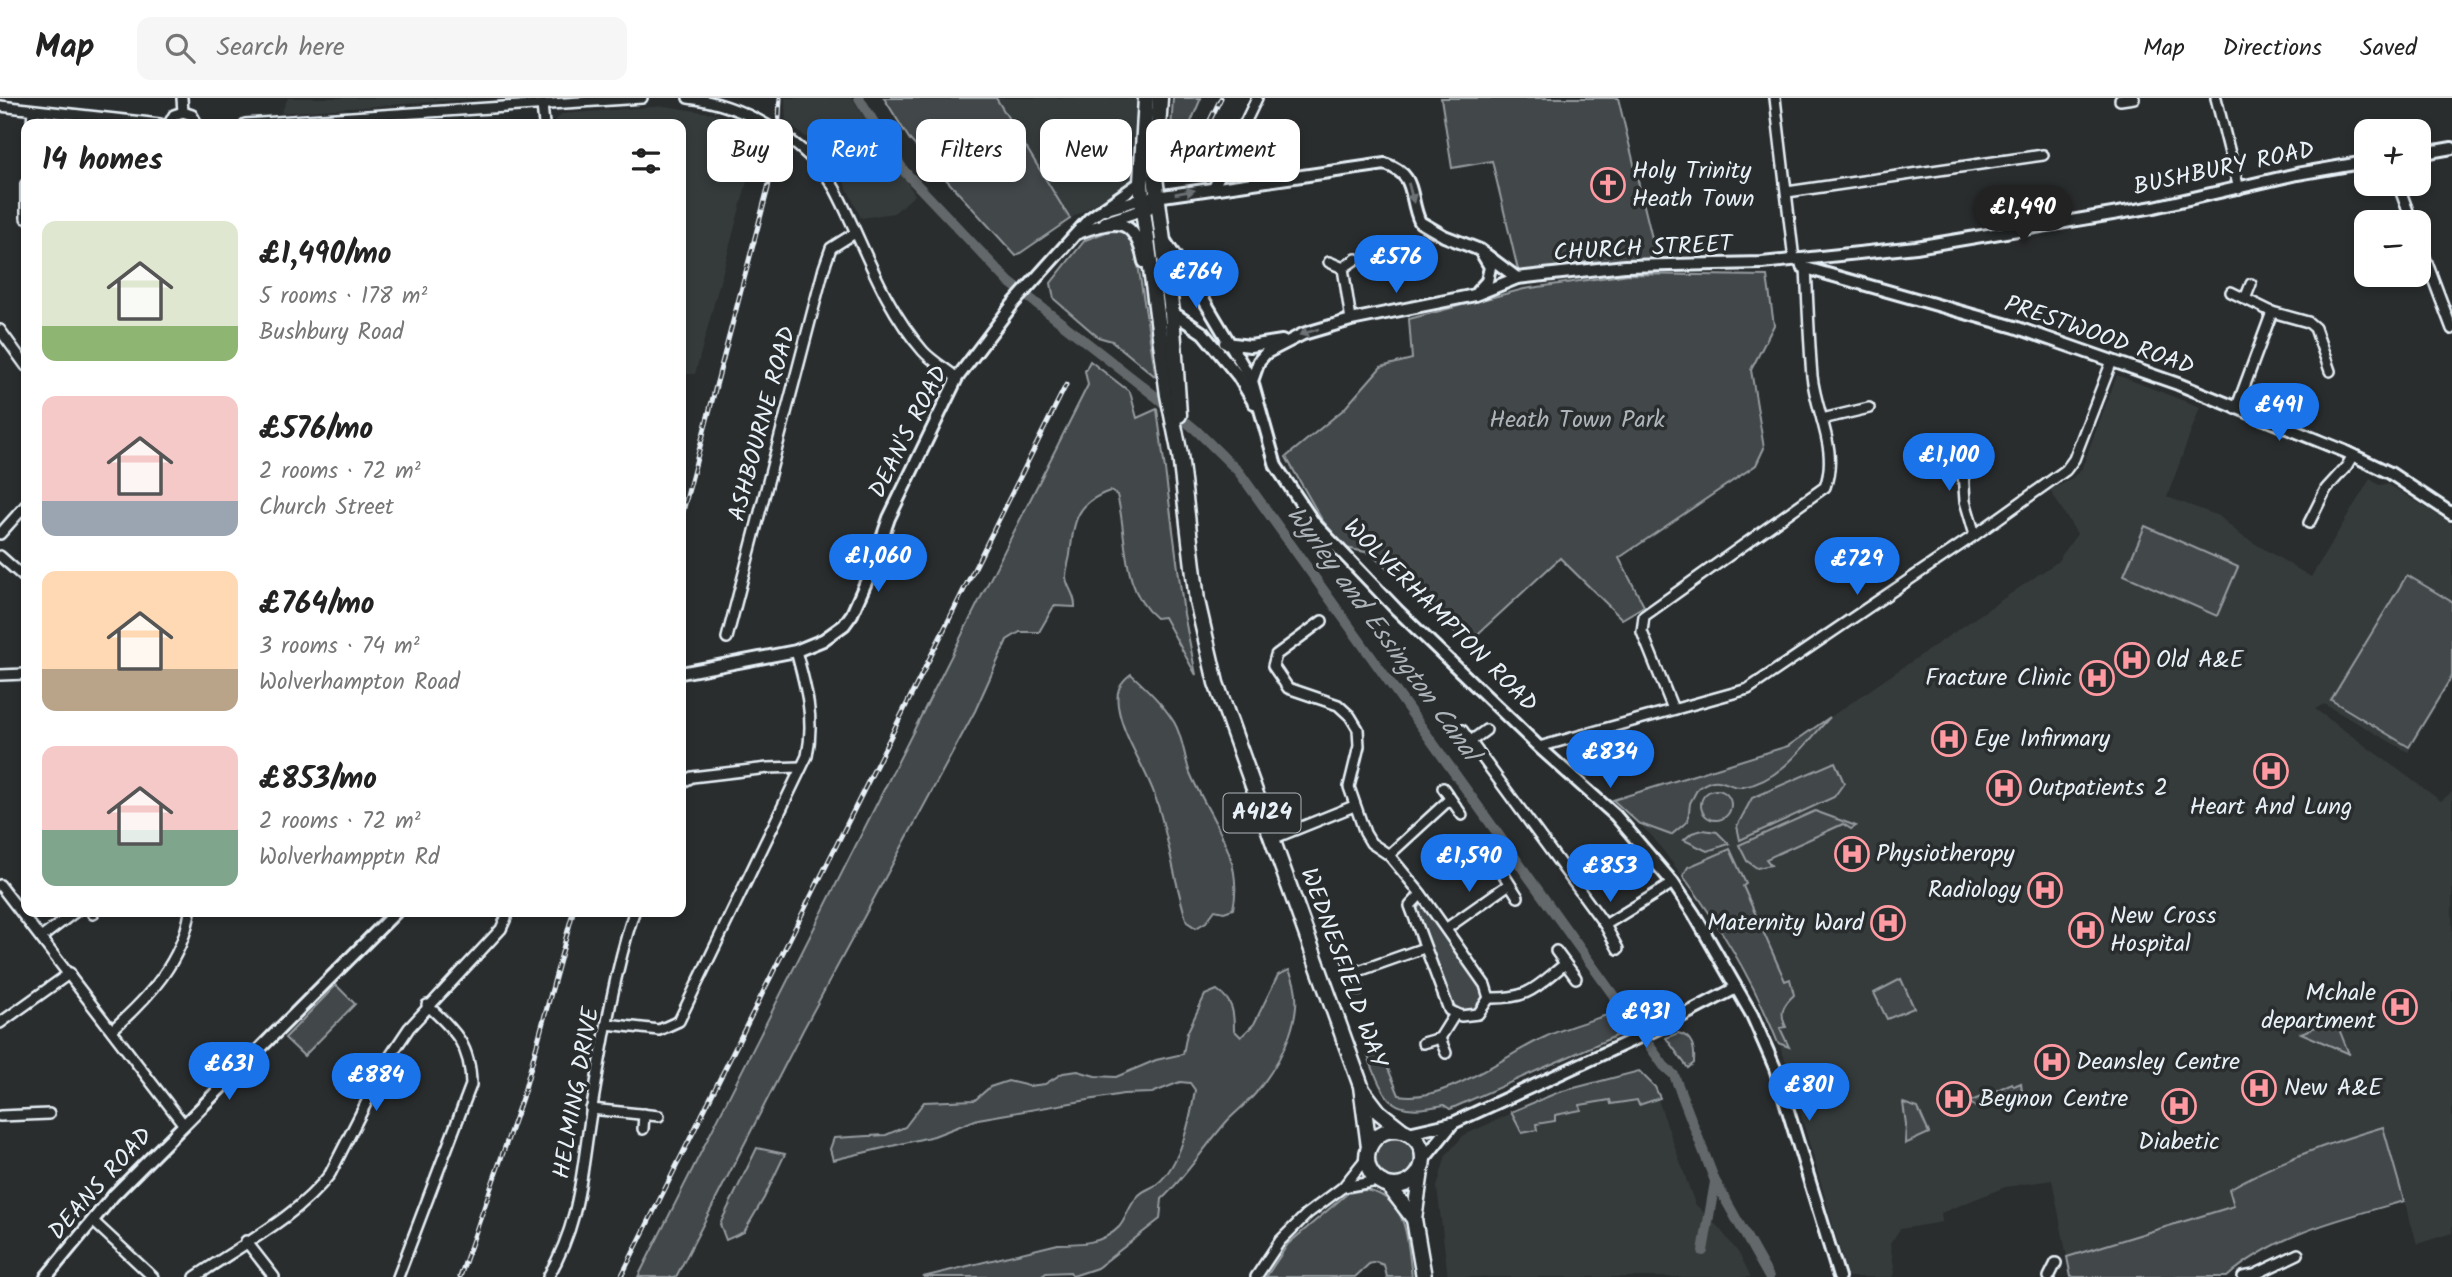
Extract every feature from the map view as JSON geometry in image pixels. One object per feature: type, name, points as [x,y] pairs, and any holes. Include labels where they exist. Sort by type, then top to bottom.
[{"type":"main road","name":"WOLVERHAMPTON ROAD","points":[[1146,98],[1141,182],[1161,235],[1172,313]]},
{"type":"main road","name":"WOLVERHAMPTON ROAD","points":[[1147,202],[1155,177],[1160,98]]},
{"type":"main road","name":"A4124","points":[[1147,202],[1153,291],[1169,357]]},
{"type":"main road","name":"A4124","points":[[1169,357],[1172,313]]},
{"type":"main road","name":"WEDNESFIELD WAY","points":[[1169,357],[1197,601],[1216,683],[1362,1090],[1368,1152]]},
{"type":"main road","name":"WEDNESFIELD WAY","points":[[1362,1090],[1379,1112],[1406,1132]]},
{"type":"main road","points":[[1414,1219],[1384,1183],[1371,1173],[1368,1152],[1382,1133],[1391,1130],[1406,1132],[1420,1145],[1422,1164],[1414,1219],[1424,1277]]},
{"type":"main road","points":[[1384,1183],[1408,1184],[1422,1164]]},
{"type":"street","points":[[183,98],[183,111]]},
{"type":"street","points":[[348,119],[642,98]]},
{"type":"street","points":[[688,98],[717,103],[792,139],[826,173],[880,288],[924,353],[957,378]]},
{"type":"street","points":[[1214,187],[1257,98]]},
{"type":"street","points":[[1673,709],[1642,632],[1644,615],[1825,487],[1831,466],[1812,376],[1800,262],[1787,191],[1775,98]]},
{"type":"street","points":[[2120,100],[2134,98]]},
{"type":"street","points":[[2216,98],[2239,189]]},
{"type":"street","points":[[542,105],[543,119]]},
{"type":"street","points":[[0,106],[115,119]]},
{"type":"street","points":[[32,119],[33,110]]},
{"type":"street","points":[[172,119],[174,115],[183,111],[194,119]]},
{"type":"street","points":[[2431,152],[2452,148]]},
{"type":"street","points":[[1787,191],[2043,155]]},
{"type":"street","points":[[1100,211],[1214,187],[1385,164],[1398,168],[1405,175],[1420,222],[1444,236],[1480,250],[1517,278]]},
{"type":"street","name":"BUSHBURY ROAD","points":[[1800,262],[1916,247],[2097,217],[2354,164]]},
{"type":"street","points":[[1075,234],[1100,211],[1141,182]]},
{"type":"street","points":[[1075,234],[1147,202]]},
{"type":"street","points":[[1092,228],[1113,223],[1129,226],[1137,236],[1153,291]]},
{"type":"street","name":"ASHBOURNE ROAD","points":[[727,638],[824,268],[831,248],[855,233]]},
{"type":"street","name":"DEAN'S ROAD","points":[[686,672],[796,651],[835,632],[852,614],[889,519],[957,378],[1014,302],[1075,234]]},
{"type":"street","name":"WOLVERHAMPTON ROAD","points":[[1161,235],[1189,274],[1252,381],[1276,466],[1314,523],[1397,610],[1615,816],[1673,883],[1752,1015],[1775,1068],[1839,1277]]},
{"type":"street","points":[[1475,295],[1487,281],[1490,267],[1480,250]]},
{"type":"street","points":[[1832,275],[1829,264],[1833,256]]},
{"type":"street","points":[[1343,268],[1356,259]]},
{"type":"street","points":[[1329,262],[1343,268]]},
{"type":"street","name":"PRESTWOOD ROAD","points":[[1800,262],[1832,275],[2015,327],[2178,384],[2353,455],[2390,473],[2452,514]]},
{"type":"street","name":"CHURCH STREET","points":[[1209,336],[1229,344],[1250,346],[1287,340],[1351,320],[1475,295],[1517,278],[1625,266],[1726,266],[1800,262]]},
{"type":"street","points":[[1343,268],[1351,320]]},
{"type":"street","points":[[1167,272],[1175,269],[1189,274]]},
{"type":"street","points":[[2431,273],[2452,329]]},
{"type":"street","points":[[2245,299],[2251,284]]},
{"type":"street","name":"WOLVERHAMPTON ROAD","points":[[1153,291],[1172,313],[1209,336],[1238,376],[1259,412]]},
{"type":"street","points":[[2231,292],[2272,312],[2308,321],[2315,328],[2330,371]]},
{"type":"street","points":[[1201,295],[1209,336]]},
{"type":"street","points":[[2236,409],[2272,312]]},
{"type":"street","points":[[0,330],[21,359]]},
{"type":"street","name":"CHURCH STREET","points":[[1252,381],[1259,361],[1266,353],[1287,340]]},
{"type":"street","points":[[1539,747],[1758,685],[1818,640],[2057,478],[2070,465],[2112,360]]},
{"type":"street","points":[[1822,419],[1870,408]]},
{"type":"street","points":[[1947,442],[1981,443]]},
{"type":"street","points":[[1961,444],[1965,501],[1975,535]]},
{"type":"street","points":[[2308,523],[2326,489],[2353,455]]},
{"type":"street","points":[[0,534],[21,511]]},
{"type":"street","points":[[0,556],[21,575]]},
{"type":"street","points":[[1322,621],[1276,655],[1273,666],[1282,682],[1292,692],[1338,705],[1359,729],[1359,746],[1349,787],[1354,806],[1371,843],[1389,855],[1447,928],[1485,985],[1489,998]]},
{"type":"street","points":[[607,1024],[659,1030],[679,1021],[807,756],[811,732],[809,701],[796,651]]},
{"type":"street","points":[[0,675],[21,674]]},
{"type":"street","points":[[1462,730],[1605,925],[1618,949]]},
{"type":"street","points":[[1471,741],[1486,730]]},
{"type":"street","points":[[686,780],[692,776],[801,767]]},
{"type":"street","points":[[1443,788],[1462,815]]},
{"type":"street","points":[[1389,855],[1450,799]]},
{"type":"street","points":[[1272,839],[1354,806]]},
{"type":"street","points":[[1502,872],[1518,897]]},
{"type":"street","points":[[1605,925],[1673,883]]},
{"type":"street","points":[[0,885],[21,911]]},
{"type":"street","points":[[1447,928],[1508,885]]},
{"type":"street","points":[[1421,894],[1410,906],[1449,1010],[1467,1017],[1478,1014],[1489,998]]},
{"type":"street","points":[[26,917],[184,1125]]},
{"type":"street","points":[[42,937],[68,917]]},
{"type":"street","points":[[112,1030],[149,995],[178,953],[189,917]]},
{"type":"street","name":"DEANS ROAD","points":[[46,1277],[114,1196],[391,917]]},
{"type":"street","points":[[195,1277],[279,1221],[324,1182],[389,1058],[427,1005],[501,929],[506,917]]},
{"type":"street","name":"HELMING DRIVE","points":[[548,1277],[562,1253],[575,1218],[607,1024],[633,917]]},
{"type":"street","points":[[1353,973],[1424,948]]},
{"type":"street","points":[[1556,951],[1576,978]]},
{"type":"street","points":[[1347,958],[1359,990]]},
{"type":"street","points":[[1489,998],[1511,999],[1525,996],[1565,964]]},
{"type":"street","points":[[0,1023],[69,974]]},
{"type":"street","points":[[1406,1132],[1453,1123],[1658,1028],[1737,988]]},
{"type":"street","points":[[398,1277],[471,1085],[468,1051],[444,1020],[427,1005]]},
{"type":"street","points":[[1423,1042],[1440,1038],[1455,1014]]},
{"type":"street","points":[[1440,1038],[1446,1053]]},
{"type":"street","points":[[592,1109],[659,1116]]},
{"type":"street","points":[[0,1116],[49,1114]]},
{"type":"street","points":[[643,1129],[644,1114]]},
{"type":"street","points":[[1422,1164],[1453,1123]]},
{"type":"street","points":[[1256,1277],[1280,1241],[1307,1214],[1343,1187],[1368,1152]]},
{"type":"street","points":[[1343,1187],[1384,1183]]},
{"type":"street","points":[[94,1222],[153,1277]]},
{"type":"street","points":[[246,1241],[274,1277]]},
{"type":"street","points":[[2243,1277],[2254,1275],[2298,1254]]},
{"type":"street","points":[[2049,1277],[2056,1263]]},
{"type":"shaded area","points":[[288,98],[485,98],[281,113]]},
{"type":"shaded area","points":[[785,98],[852,98],[866,119],[807,119],[807,138],[793,128],[793,119],[786,119]]},
{"type":"shaded area","points":[[996,98],[1137,98],[1133,181],[1132,119],[1040,119],[1040,170],[1026,147],[1026,119],[1009,119]]},
{"type":"shaded area","points":[[665,106],[735,119],[707,119],[707,182],[747,182],[695,374],[686,374],[686,119],[557,119],[561,114]]},
{"type":"shaded area","points":[[902,175],[915,195],[894,213],[861,218],[844,182],[902,182]]},
{"type":"shaded area","points":[[1047,182],[1131,182],[1070,219]]},
{"type":"shaded area","name":"New Cross Hospital","points":[[2117,375],[2200,407],[2167,497],[2219,516],[2242,536],[2311,577],[2370,479],[2379,485],[2388,484],[2452,524],[2452,679],[2408,752],[2324,704],[2315,709],[2441,801],[2452,792],[2452,1233],[2417,1244],[2383,1127],[2313,1149],[2248,1178],[2235,1206],[2067,1257],[2052,1180],[2005,1187],[1941,1213],[1942,1222],[1900,1229],[1890,1244],[1895,1273],[1892,1277],[1848,1277],[1784,1056],[1761,999],[1708,910],[1652,836],[1613,800],[1788,746],[2057,562],[2077,534],[2050,490],[2070,480],[2081,470]]},
{"type":"shaded area","points":[[1637,1072],[1655,1091],[1695,1204],[1720,1229],[1740,1255],[1751,1277],[1448,1277],[1437,1187],[1446,1155],[1464,1135],[1559,1092]]},
{"type":"green space","points":[[884,98],[996,98],[1009,119],[916,119],[916,147],[902,127],[902,119],[897,119]]},
{"type":"green space","points":[[1173,98],[1201,98],[1192,119],[1172,119]]},
{"type":"green space","points":[[1441,98],[1618,98],[1657,259],[1586,262],[1519,274],[1492,161],[1452,168]]},
{"type":"green space","points":[[1026,147],[1040,170],[1040,182],[1047,182],[1070,219],[1016,256],[948,182],[1026,182]]},
{"type":"green space","points":[[1109,231],[1128,232],[1134,239],[1156,377],[1112,341],[1098,337],[1054,299],[1051,283],[1085,240]]},
{"type":"green space","name":"Heath Town Park","points":[[1629,274],[1767,276],[1774,325],[1751,370],[1764,448],[1756,465],[1619,558],[1644,606],[1622,619],[1560,558],[1467,644],[1370,553],[1346,548],[1322,520],[1286,457],[1344,409],[1381,367],[1412,359],[1409,319],[1524,289]]},
{"type":"green space","points":[[1090,361],[1130,392],[1137,418],[1157,409],[1184,614],[1196,675],[1164,617],[1156,618],[1144,606],[1136,592],[1127,561],[1117,495],[1110,491],[1098,496],[1083,508],[1075,523],[1066,577],[1075,607],[1054,606],[1039,632],[1020,632],[1007,640],[975,711],[803,1030],[676,1277],[638,1277],[1088,385],[1085,371]]},
{"type":"green space","points":[[2145,526],[2238,567],[2217,616],[2124,575]]},
{"type":"green space","points":[[2407,575],[2452,602],[2452,676],[2409,747],[2331,700]]},
{"type":"green space","points":[[1131,674],[1159,702],[1174,722],[1190,773],[1223,838],[1234,872],[1233,909],[1224,912],[1215,910],[1206,922],[1196,928],[1187,922],[1155,796],[1121,718],[1118,692],[1121,684]]},
{"type":"green space","points":[[1830,717],[1792,760],[1769,777],[1743,787],[1713,781],[1698,788],[1690,803],[1688,821],[1671,835],[1638,823],[1613,800],[1788,746]]},
{"type":"green space","points":[[1835,762],[1844,783],[1834,797],[1740,840],[1737,826],[1752,798]]},
{"type":"green space","points":[[1716,790],[1727,794],[1731,805],[1727,816],[1716,820],[1705,816],[1701,805],[1705,794]]},
{"type":"green space","points":[[1815,811],[1856,826],[1851,829],[1843,824],[1766,859],[1771,865],[1757,868],[1747,861],[1739,845]]},
{"type":"green space","points":[[1703,830],[1717,832],[1729,844],[1707,851],[1684,840],[1692,833]]},
{"type":"green space","points":[[1730,849],[1746,884],[1743,886],[1785,981],[1790,979],[1794,995],[1783,1009],[1786,1027],[1780,1028],[1789,1047],[1778,1043],[1759,998],[1736,956],[1683,876],[1688,867]]},
{"type":"green space","points":[[1420,905],[1424,906],[1483,992],[1476,1008],[1465,1012],[1453,1005],[1416,911]]},
{"type":"green space","points":[[1289,970],[1295,986],[1294,1018],[1283,1051],[1265,1081],[1228,1120],[1162,1199],[1160,1219],[1097,1268],[1073,1276],[1070,1272],[1046,1273],[1041,1277],[923,1277],[1058,1244],[1090,1242],[1113,1233],[1136,1199],[1157,1184],[1172,1166],[1191,1114],[1195,1090],[1190,1083],[1180,1082],[1152,1093],[1123,1094],[978,1119],[934,1136],[833,1160],[830,1149],[834,1138],[886,1135],[905,1127],[924,1102],[975,1100],[990,1087],[1008,1081],[1029,1086],[1045,1084],[1063,1073],[1078,1071],[1095,1076],[1116,1077],[1156,1060],[1183,1054],[1187,1033],[1205,995],[1217,990],[1229,1003],[1233,1012],[1234,1030],[1241,1037],[1254,1024],[1278,975]]},
{"type":"green space","points":[[1901,979],[1914,1008],[1887,1019],[1874,993]]},
{"type":"green space","points":[[336,985],[355,1004],[304,1056],[285,1038]]},
{"type":"green space","points":[[1617,1012],[1627,1031],[1450,1109],[1444,1105],[1412,1109],[1393,1102],[1380,1085],[1368,1056],[1382,1054],[1399,1095],[1417,1096],[1435,1092],[1474,1076],[1554,1033]]},
{"type":"green space","points":[[2335,1019],[2349,1053],[2301,1033]]},
{"type":"green space","points":[[1678,1033],[1690,1040],[1693,1048],[1694,1063],[1688,1068],[1666,1038]]},
{"type":"green space","points":[[1639,1071],[1655,1087],[1660,1098],[1639,1105],[1637,1100],[1611,1104],[1610,1100],[1580,1105],[1581,1110],[1555,1115],[1555,1121],[1536,1124],[1537,1130],[1522,1133],[1511,1112],[1559,1092]]},
{"type":"green space","points":[[2012,1083],[2014,1086],[2021,1083],[2022,1093],[1994,1105],[1977,1108],[1969,1102],[1988,1094],[1990,1097],[1998,1093],[1997,1090]]},
{"type":"green space","points":[[1903,1103],[1918,1108],[1929,1133],[1905,1144],[1906,1124]]},
{"type":"green space","points":[[2383,1127],[2404,1201],[2311,1229],[2266,1249],[2227,1277],[2071,1277],[2067,1257],[2234,1206],[2229,1189],[2247,1179],[2304,1154]]},
{"type":"green space","points":[[1394,1137],[1409,1143],[1415,1158],[1409,1173],[1394,1179],[1379,1173],[1373,1158],[1379,1143]]},
{"type":"green space","points":[[757,1148],[785,1154],[744,1232],[726,1240],[720,1224]]},
{"type":"green space","points":[[1365,1190],[1390,1201],[1398,1211],[1407,1235],[1412,1277],[1387,1277],[1384,1265],[1376,1262],[1369,1264],[1355,1277],[1266,1277],[1288,1244],[1348,1193]]},
{"type":"waterway","name":"Wyrley and Essington Canal","points":[[859,98],[904,171],[1009,282],[1155,396],[1196,430],[1239,472],[1664,1066],[1674,1075],[1715,1181],[1769,1277]]},
{"type":"waterway","points":[[1703,1251],[1715,1182]]},
{"type":"railway","points":[[686,500],[768,188],[778,136],[780,98]]},
{"type":"railway","points":[[1211,119],[1221,98]]},
{"type":"railway","points":[[621,1277],[1066,385]]},
{"type":"railway","points":[[460,1277],[524,1092],[572,917]]},
{"type":"place","name":"Holy Trinity Heath Town","points":[[1608,185]]},
{"type":"place","name":"Old A&E","points":[[2132,660]]},
{"type":"place","name":"Fracture Clinic","points":[[2097,678]]},
{"type":"place","name":"Eye Infirmary","points":[[1949,739]]},
{"type":"place","name":"Heart And Lung","points":[[2271,771]]},
{"type":"place","name":"Outpatients 2","points":[[2004,788]]},
{"type":"place","name":"Physiotheropy","points":[[1852,854]]},
{"type":"place","name":"Radiology","points":[[2045,890]]},
{"type":"place","name":"Maternity Ward","points":[[1888,923]]},
{"type":"place","name":"New Cross Hospital","points":[[2086,930]]},
{"type":"place","name":"Mchale department","points":[[2400,1007]]},
{"type":"place","name":"Deansley Centre","points":[[2052,1062]]},
{"type":"place","name":"New A&E","points":[[2259,1088]]},
{"type":"place","name":"Beynon Centre","points":[[1954,1099]]},
{"type":"place","name":"Diabetic","points":[[2179,1106]]}]
